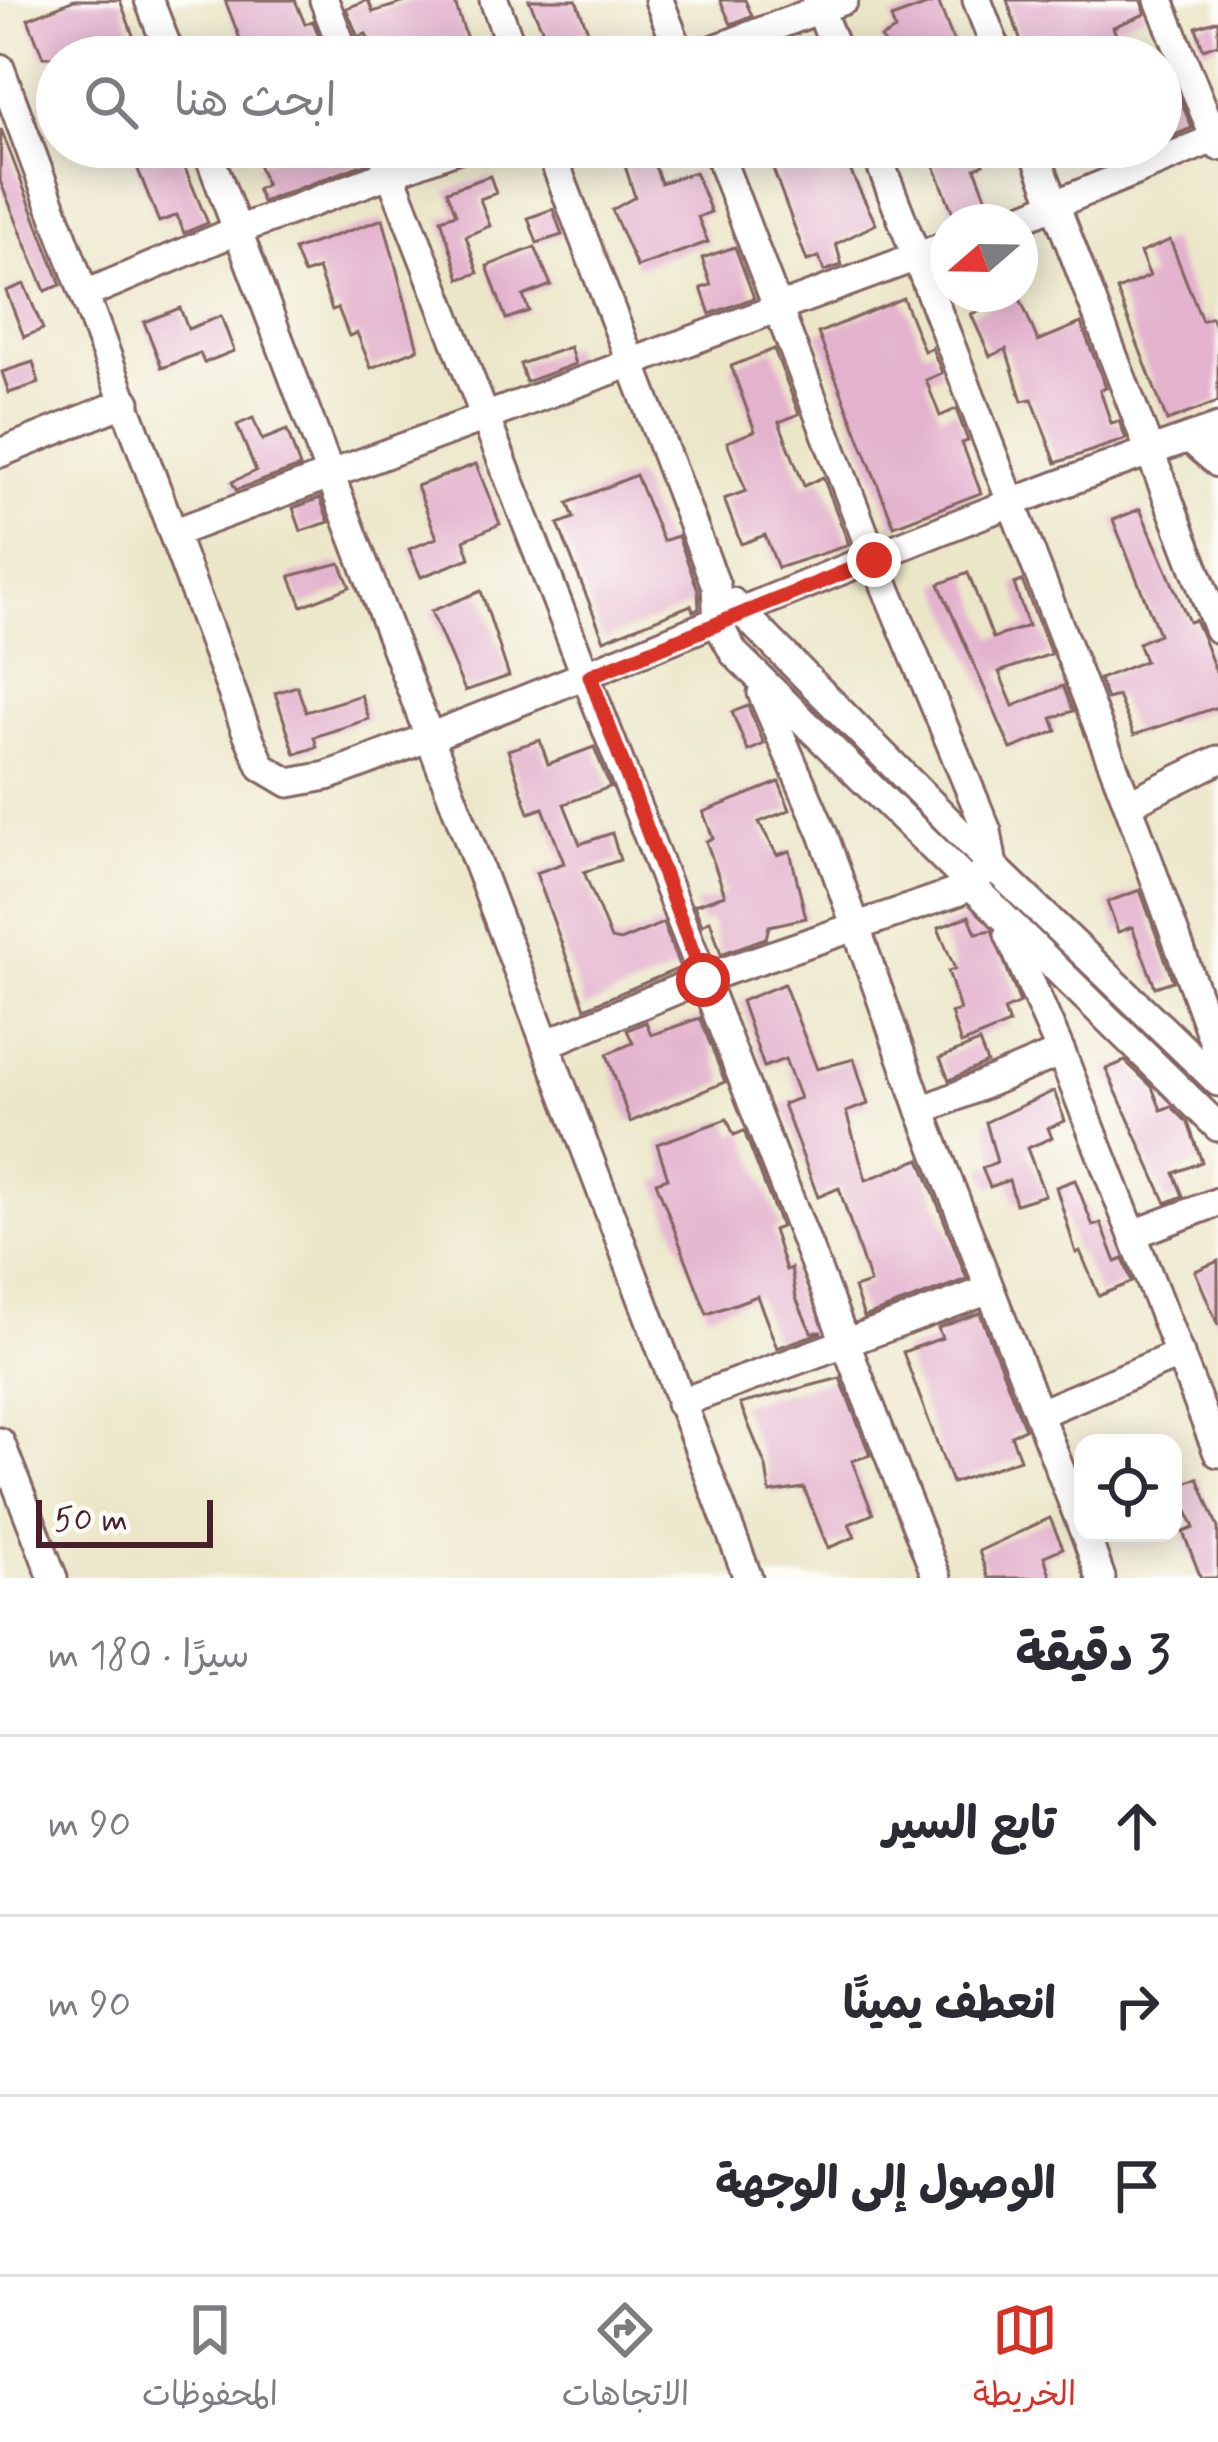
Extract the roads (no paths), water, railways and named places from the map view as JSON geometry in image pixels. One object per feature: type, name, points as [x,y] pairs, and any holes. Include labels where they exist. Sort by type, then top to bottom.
[{"type":"street","points":[[149,0],[163,36]]},
{"type":"street","points":[[324,0],[338,36]]},
{"type":"street","points":[[494,0],[507,36]]},
{"type":"street","points":[[659,0],[673,36]]},
{"type":"street","points":[[977,0],[991,36]]},
{"type":"street","points":[[1159,0],[1174,36]]},
{"type":"street","points":[[747,36],[827,4],[834,36]]},
{"type":"street","points":[[1182,56],[1217,140],[1182,154]]},
{"type":"street","points":[[0,68],[36,163]]},
{"type":"street","points":[[38,168],[262,767],[289,783],[327,776],[429,738],[1012,502],[1218,428]]},
{"type":"street","points":[[214,168],[748,1578]]},
{"type":"street","points":[[86,294],[368,168]]},
{"type":"street","points":[[388,168],[590,676],[703,980],[937,1578]]},
{"type":"street","points":[[558,168],[716,586],[801,778],[921,1111],[1074,1504]]},
{"type":"street","points":[[724,168],[874,560],[987,831],[993,866]]},
{"type":"street","points":[[882,168],[1129,804],[1218,1054]]},
{"type":"street","points":[[1042,168],[1218,629]]},
{"type":"street","points":[[1038,213],[1149,168]]},
{"type":"street","points":[[173,533],[930,251]]},
{"type":"street","points":[[0,453],[125,402]]},
{"type":"street","points":[[1189,438],[1218,463]]},
{"type":"street","points":[[731,619],[1218,1082]]},
{"type":"street","points":[[754,677],[1218,1127]]},
{"type":"street","points":[[1129,804],[1218,760]]},
{"type":"street","points":[[546,1044],[703,980],[969,886],[993,866]]},
{"type":"street","points":[[1004,922],[1061,1052],[1218,1453]]},
{"type":"street","points":[[921,1111],[1061,1052]]},
{"type":"street","points":[[1134,1234],[1218,1202]]},
{"type":"street","points":[[680,1403],[989,1290]]},
{"type":"street","points":[[1040,1414],[1180,1354]]},
{"type":"street","points":[[0,1442],[53,1578]]},
{"type":"street","points":[[1088,1542],[1101,1578]]}]
